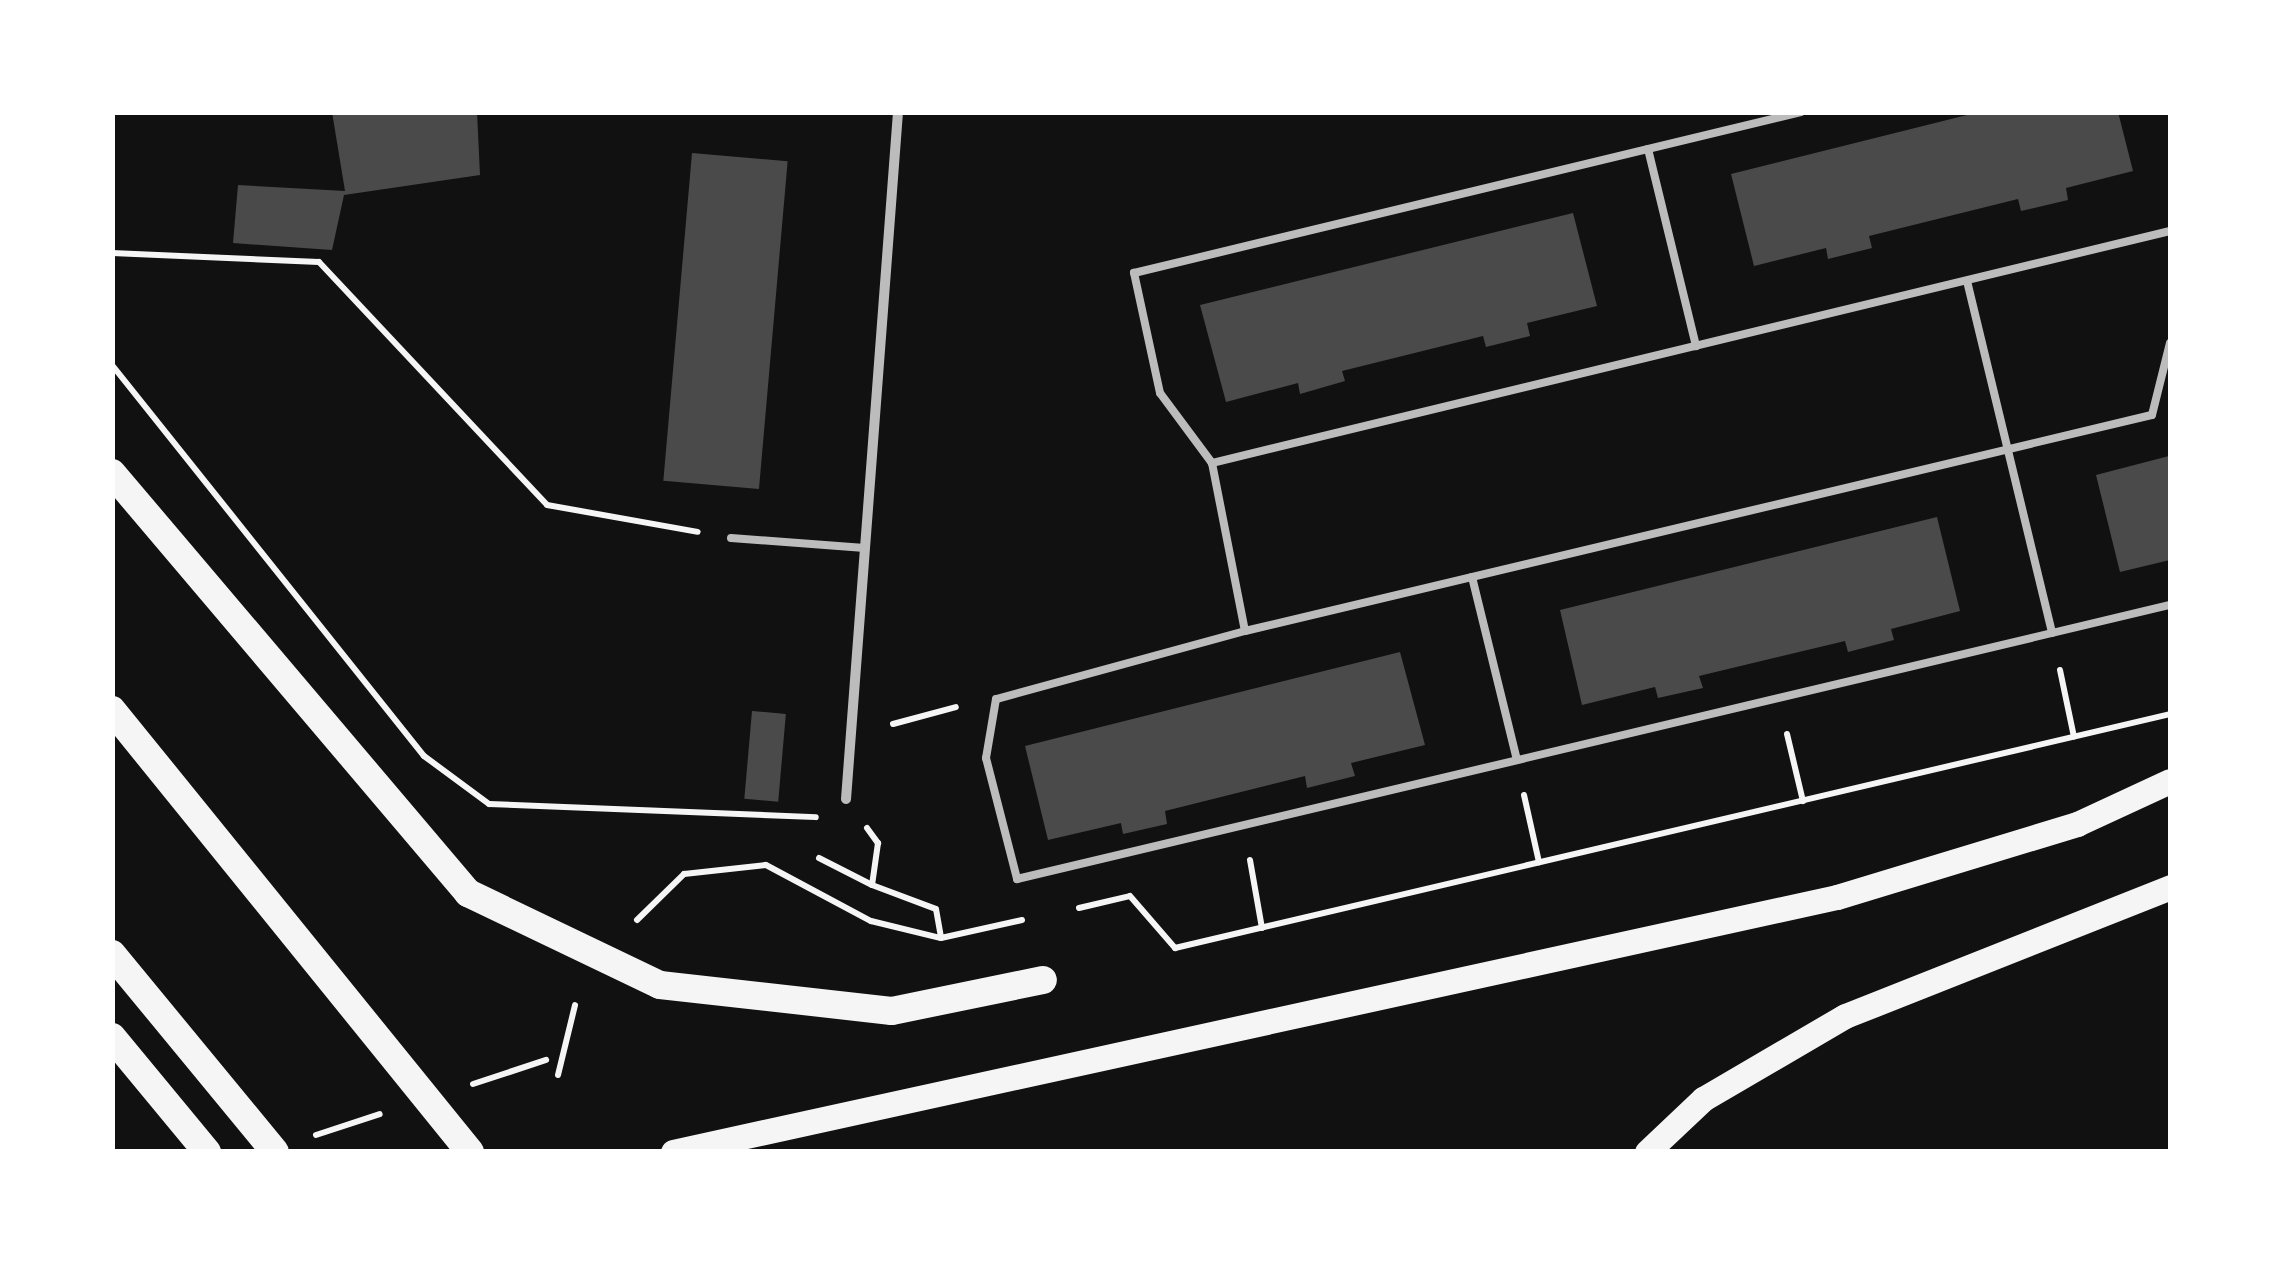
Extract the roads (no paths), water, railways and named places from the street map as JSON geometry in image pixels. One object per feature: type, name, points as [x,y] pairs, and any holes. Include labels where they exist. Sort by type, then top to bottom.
[{"type":"highway","points":[[112,473],[468,892],[660,984],[892,1011],[1043,980]]},
{"type":"highway","points":[[112,710],[470,1152]]},
{"type":"highway","points":[[112,954],[275,1152]]},
{"type":"highway","points":[[112,1037],[200,1144]]},
{"type":"main road","points":[[673,1152],[1837,897],[2077,824],[2170,781]]},
{"type":"main road","points":[[1646,1152],[1703,1100],[1845,1016],[2170,887]]},
{"type":"street","points":[[846,798],[898,112]]},
{"type":"lane","points":[[1245,631],[1212,463],[1160,392],[1134,273],[1801,112]]},
{"type":"lane","points":[[1648,150],[1696,346]]},
{"type":"lane","points":[[1212,463],[2170,231]]},
{"type":"lane","points":[[1967,281],[2052,633]]},
{"type":"lane","points":[[2170,344],[2152,415],[1245,631],[996,699],[986,758],[1017,879],[2170,605]]},
{"type":"lane","points":[[732,538],[865,548]]},
{"type":"lane","points":[[1472,577],[1517,760]]}]
